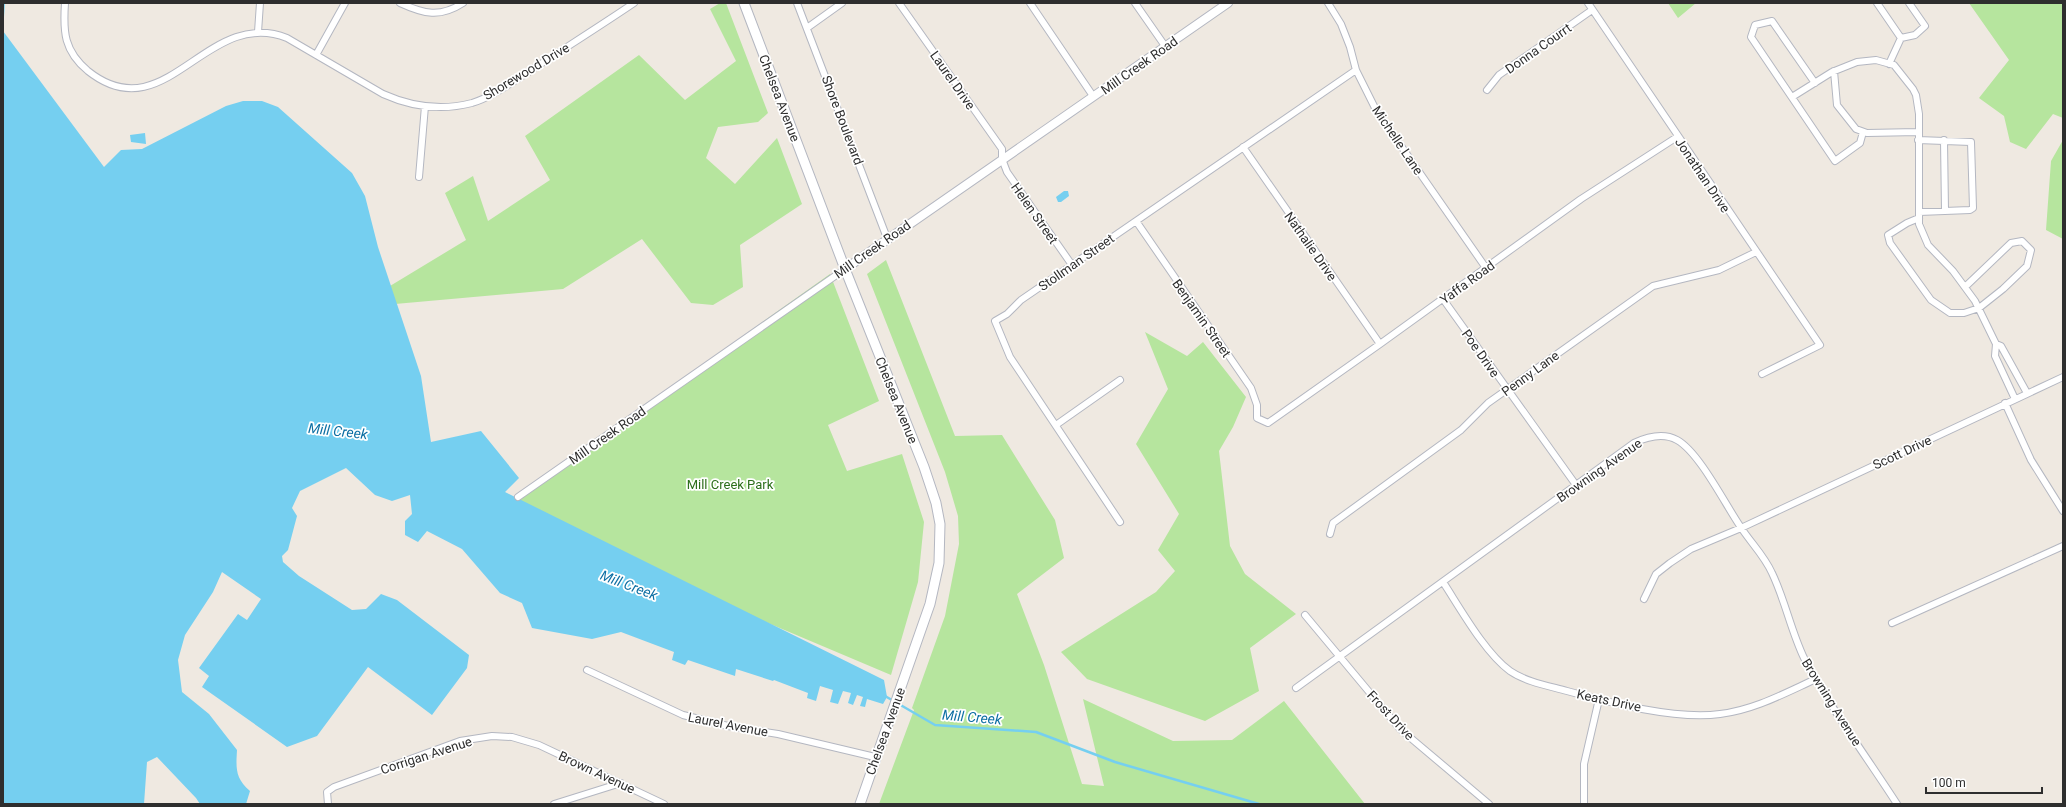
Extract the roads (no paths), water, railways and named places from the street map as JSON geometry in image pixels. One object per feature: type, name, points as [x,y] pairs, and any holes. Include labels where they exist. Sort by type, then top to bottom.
[{"type":"main road","name":"Chelsea Avenue","points":[[744,3],[845,269],[924,467],[936,503],[940,524],[941,544],[939,563],[930,604],[875,757],[860,804]]},
{"type":"street","name":"Shorewood Drive","points":[[65,3],[64,34],[73,56],[80,64],[99,79],[114,86],[131,88],[148,87],[174,75],[226,40],[240,35],[258,32],[276,34],[316,55],[383,94],[399,101],[425,106],[455,106],[485,98],[634,3]]},
{"type":"street","points":[[258,32],[260,3]]},
{"type":"street","points":[[316,55],[345,3]]},
{"type":"street","points":[[400,3],[412,9],[435,13],[448,11],[463,3]]},
{"type":"street","name":"Shore Boulevard","points":[[797,3],[887,238]]},
{"type":"street","points":[[807,28],[842,3]]},
{"type":"street","name":"Laurel Drive","points":[[899,3],[1002,149],[1002,159]]},
{"type":"street","points":[[1030,3],[1093,96]]},
{"type":"street","points":[[1134,3],[1166,46]]},
{"type":"street","name":"Mill Creek Road","points":[[518,497],[845,269],[887,238],[1228,3]]},
{"type":"street","name":"Michelle Lane","points":[[1328,3],[1341,24],[1350,47],[1356,70],[1376,110],[1486,268]]},
{"type":"street","name":"Jonathan Drive","points":[[1588,3],[1677,137],[1820,345],[1762,374]]},
{"type":"street","points":[[1877,3],[1901,38]]},
{"type":"street","points":[[1901,38],[1915,35],[1925,26],[1910,3]]},
{"type":"street","name":"Donna Courrt","points":[[1486,90],[1499,75],[1592,10]]},
{"type":"street","points":[[1815,83],[1772,21],[1755,25],[1751,37],[1835,161],[1860,143],[1863,132]]},
{"type":"street","points":[[1890,64],[1901,38]]},
{"type":"street","points":[[1792,97],[1834,71],[1857,62],[1876,60],[1894,66],[1916,95],[1919,114],[1919,224],[1928,245],[1953,271],[1979,308],[1996,344],[1995,356],[2015,399]]},
{"type":"street","name":"Stollman Street","points":[[1120,522],[1010,357],[995,321],[1007,314],[1021,300],[1356,70]]},
{"type":"street","points":[[1834,71],[1837,105],[1856,129],[1863,132],[1918,132]]},
{"type":"street","points":[[419,177],[425,106]]},
{"type":"street","name":"Yaffa Road","points":[[1257,418],[1268,423],[1275,419],[1581,199],[1677,137]]},
{"type":"street","points":[[1918,140],[1971,142],[1973,208],[1970,210],[1945,211],[1919,215],[1888,235],[1890,243],[1931,300],[1950,313],[1964,314],[1979,308],[2004,289],[2027,266],[2031,250],[2022,241],[2010,243],[1965,287]]},
{"type":"street","points":[[1944,140],[1945,211]]},
{"type":"street","name":"Nathalie Drive","points":[[1243,147],[1380,344]]},
{"type":"street","name":"Helen Street","points":[[1002,159],[1007,172],[1072,265]]},
{"type":"street","name":"Benjamin Street","points":[[1136,221],[1251,388],[1257,405],[1257,418]]},
{"type":"street","name":"Penny Lane","points":[[1330,534],[1333,523],[1461,430],[1488,403],[1653,286],[1718,270],[1756,252]]},
{"type":"street","name":"Poe Drive","points":[[1443,299],[1576,485]]},
{"type":"street","points":[[1996,344],[2001,346],[2027,393]]},
{"type":"street","name":"Scott Drive","points":[[1644,599],[1656,574],[1691,548],[1741,528],[2063,376]]},
{"type":"street","points":[[1056,425],[1120,380]]},
{"type":"street","points":[[2005,404],[2031,460],[2063,511]]},
{"type":"street","name":"Browning Avenue","points":[[1296,688],[1634,443],[1646,437],[1668,437],[1677,440],[1695,457],[1741,528],[1760,552],[1772,573],[1803,656],[1816,679],[1896,804]]},
{"type":"street","points":[[1892,623],[2063,546]]},
{"type":"street","name":"Keats Drive","points":[[1443,582],[1480,637],[1510,671],[1524,678],[1599,700],[1676,714],[1696,716],[1719,714],[1760,704],[1816,679]]},
{"type":"street","name":"Frost Drive","points":[[1304,614],[1400,729],[1489,804]]},
{"type":"street","name":"Laurel Avenue","points":[[587,670],[683,715],[728,726],[778,734],[875,757]]},
{"type":"street","points":[[1584,804],[1584,764],[1599,700]]},
{"type":"street","name":"Corrigan Avenue","points":[[328,804],[327,792],[369,773],[460,741],[492,736],[512,737],[551,750]]},
{"type":"street","name":"Brown Avenue","points":[[551,750],[664,804]]},
{"type":"street","points":[[554,804],[621,783]]},
{"type":"water","points":[[3,3],[5,3],[3,31]]},
{"type":"water","points":[[3,31],[104,167],[121,150],[142,149],[226,106],[243,101],[262,101],[278,107],[352,173],[365,196],[378,247],[421,376],[431,442],[481,431],[519,478],[505,492],[884,680],[887,697],[883,704],[867,699],[865,707],[860,706],[863,697],[857,695],[853,705],[848,703],[851,693],[843,691],[838,704],[830,702],[833,690],[820,686],[816,701],[807,698],[808,693],[774,680],[773,681],[736,669],[735,676],[688,660],[685,665],[672,660],[674,652],[621,632],[592,639],[532,628],[522,603],[500,593],[462,549],[427,531],[418,542],[405,535],[405,521],[412,514],[410,495],[392,501],[375,495],[346,468],[300,491],[292,508],[297,516],[288,550],[282,556],[283,562],[299,576],[352,610],[366,609],[381,594],[397,600],[469,655],[467,668],[432,715],[368,667],[317,736],[287,747],[202,687],[209,676],[199,668],[238,614],[247,620],[261,599],[222,572],[213,592],[185,635],[178,660],[182,692],[209,714],[237,750],[236,762],[239,777],[250,791],[246,804],[200,804],[157,757],[147,762],[144,804],[3,804]]},
{"type":"water","points":[[145,133],[146,144],[131,142],[130,135]]},
{"type":"water","points":[[1064,191],[1068,191],[1069,196],[1061,202],[1058,202],[1056,197]]},
{"type":"waterway","name":"Mill Creek","points":[[885,696],[935,725],[1036,732],[1115,762],[1259,804]]},
{"type":"park label","name":"Mill Creek Park","points":[[730,484]]}]
